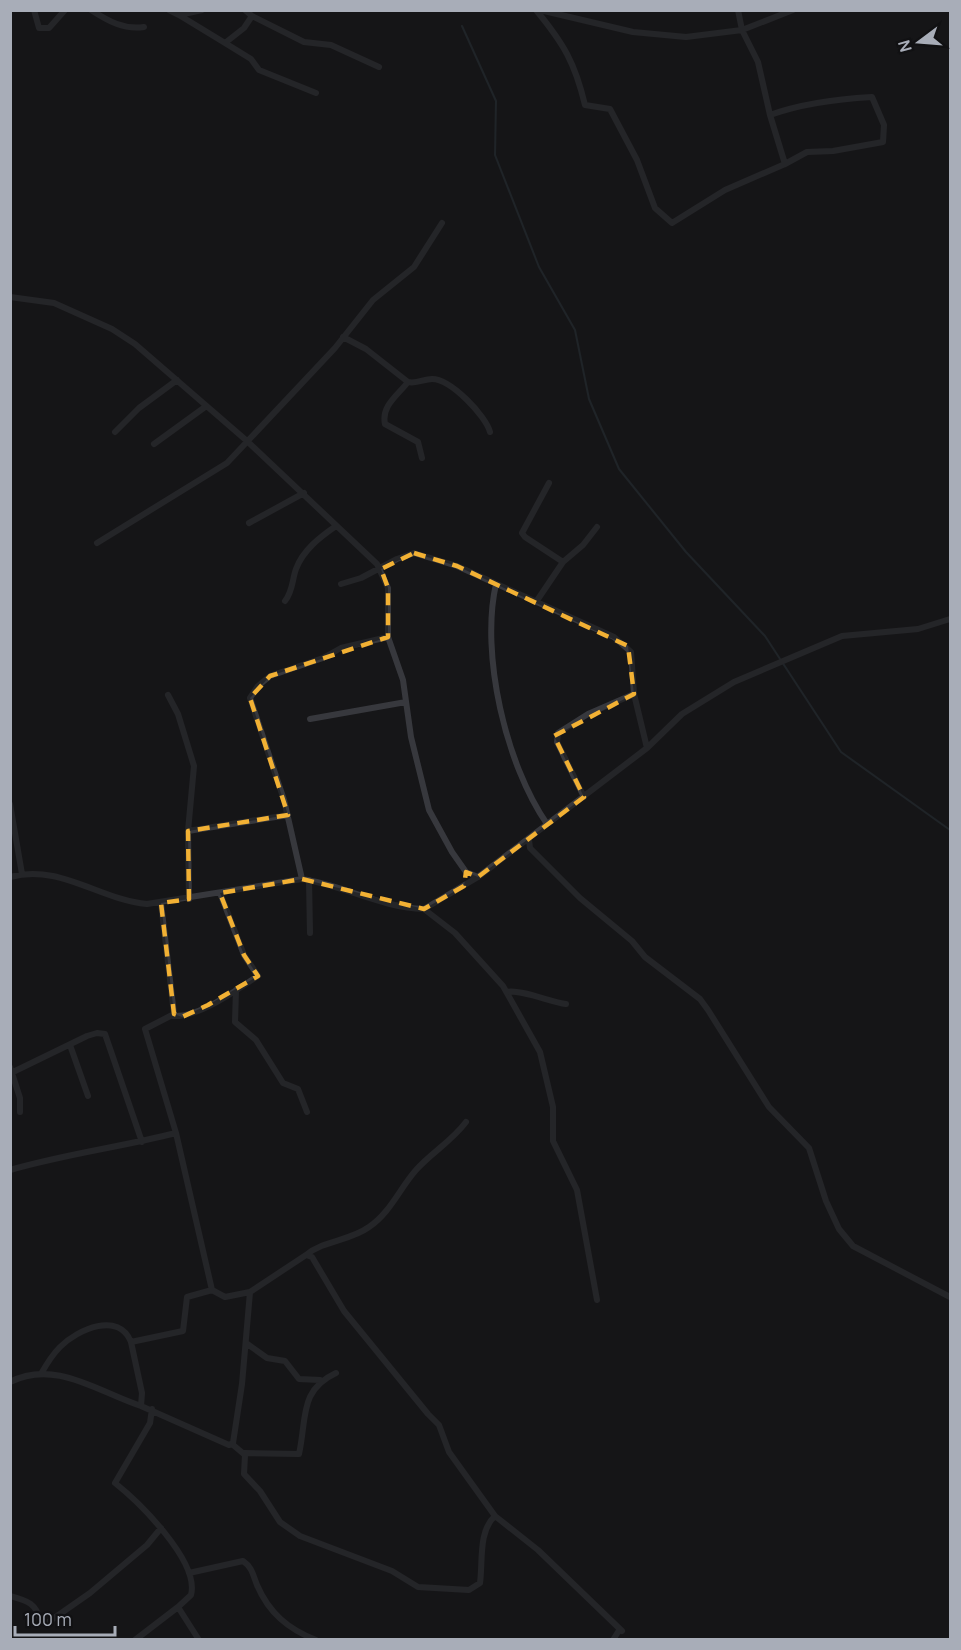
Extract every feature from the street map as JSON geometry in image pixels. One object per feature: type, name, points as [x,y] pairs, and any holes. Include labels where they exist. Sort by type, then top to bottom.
[{"type":"street","points":[[34,10],[39,28],[49,28],[65,10]]},
{"type":"street","points":[[91,10],[104,19],[130,29],[144,27]]},
{"type":"street","points":[[169,10],[251,59],[259,70],[315,93]]},
{"type":"street","points":[[179,15],[202,10]]},
{"type":"street","points":[[245,10],[252,16],[304,42],[331,45],[379,67]]},
{"type":"street","points":[[538,10],[622,30],[686,37],[742,30],[793,10]]},
{"type":"street","points":[[538,10],[561,40],[577,73],[585,105],[610,109],[638,160],[655,208],[672,223],[725,190],[807,152],[833,151],[883,142],[884,125],[872,97],[836,99],[792,107],[770,115]]},
{"type":"street","points":[[738,10],[742,30],[758,62],[770,115],[785,164]]},
{"type":"street","points":[[225,43],[244,28],[252,16]]},
{"type":"street","points":[[98,543],[227,463],[343,337],[382,291],[414,267],[442,223]]},
{"type":"street","points":[[10,297],[54,303],[103,325],[135,344],[304,493],[381,569],[388,588],[388,637],[403,680],[411,737],[429,810],[466,872],[478,877]]},
{"type":"street","points":[[343,337],[366,349],[408,382]]},
{"type":"street","points":[[422,458],[418,442],[385,424],[384,416],[388,405],[408,382],[433,378],[447,383],[487,422],[490,432]]},
{"type":"street","points":[[115,432],[139,408],[177,380]]},
{"type":"street","points":[[154,444],[205,406]]},
{"type":"street","points":[[549,483],[522,533],[563,562]]},
{"type":"street","points":[[249,523],[304,493]]},
{"type":"street","points":[[285,601],[293,588],[297,566],[304,554],[313,543],[336,526]]},
{"type":"street","points":[[536,602],[563,562],[583,545],[597,527]]},
{"type":"street","points":[[340,584],[361,579],[397,559],[414,553],[457,566],[628,646],[633,660],[634,694],[647,748]]},
{"type":"street","points":[[496,584],[490,622],[496,687],[504,726],[528,794],[547,824]]},
{"type":"street","points":[[424,909],[478,877],[517,849],[647,748],[682,714],[720,690],[842,636],[918,629],[951,619]]},
{"type":"street","points":[[310,933],[306,880],[288,815],[250,698],[270,676],[284,669],[315,661],[341,648],[388,637]]},
{"type":"street","points":[[584,796],[557,742],[558,733],[588,714],[634,694]]},
{"type":"street","points":[[168,695],[178,714],[194,766],[188,831],[189,899]]},
{"type":"street","points":[[310,719],[406,702]]},
{"type":"street","points":[[10,804],[22,874]]},
{"type":"street","points":[[188,831],[288,815]]},
{"type":"street","points":[[529,840],[531,848],[645,957],[700,999],[763,1099],[809,1148],[826,1201],[839,1229],[853,1246],[951,1297]]},
{"type":"street","points":[[517,849],[531,848]]},
{"type":"street","points":[[464,886],[466,872]]},
{"type":"street","points":[[10,878],[22,874],[71,880],[130,902],[161,903],[306,880],[424,909],[455,933],[507,992],[540,1052],[553,1107],[552,1141],[577,1190],[597,1300]]},
{"type":"street","points":[[212,1290],[176,1133],[145,1029],[173,1016],[182,1017],[236,990],[258,976],[244,955],[220,893]]},
{"type":"street","points":[[161,903],[173,1016]]},
{"type":"street","points":[[236,990],[235,1022],[256,1040],[283,1083],[298,1089],[307,1112]]},
{"type":"street","points":[[507,992],[513,990],[539,999],[566,1004]]},
{"type":"street","points":[[20,1112],[20,1098],[12,1070],[97,1033],[105,1034],[142,1142]]},
{"type":"street","points":[[70,1045],[88,1096]]},
{"type":"street","points":[[131,1342],[183,1331],[188,1297],[212,1290],[225,1297],[250,1292],[314,1248],[360,1232],[374,1224],[415,1171],[430,1155],[451,1141],[466,1122]]},
{"type":"street","points":[[10,1170],[93,1149],[142,1142],[176,1133]]},
{"type":"street","points":[[306,1255],[316,1262],[344,1311],[428,1414],[435,1419],[449,1452],[495,1516],[538,1550],[620,1632],[613,1640]]},
{"type":"street","points":[[232,1444],[246,1342],[250,1292]]},
{"type":"street","points":[[41,1374],[61,1346],[84,1331],[101,1325],[119,1326],[127,1331],[131,1342],[142,1393],[141,1406]]},
{"type":"street","points":[[246,1342],[267,1358],[285,1361],[300,1379],[320,1380],[336,1373]]},
{"type":"street","points":[[10,1382],[33,1374],[55,1374],[76,1378],[100,1391],[152,1409],[232,1444],[244,1453],[300,1454],[308,1403],[320,1380]]},
{"type":"street","points":[[135,1640],[191,1595],[189,1573],[161,1528],[146,1508],[115,1483],[150,1423],[152,1409]]},
{"type":"street","points":[[244,1453],[244,1474],[260,1491],[280,1522],[300,1536],[392,1571],[418,1587],[469,1590],[480,1583],[483,1546],[490,1521],[495,1516]]},
{"type":"street","points":[[10,1596],[31,1601],[38,1609],[42,1622],[47,1623],[90,1593],[147,1545],[161,1528]]},
{"type":"street","points":[[189,1573],[243,1561],[253,1573],[257,1586],[278,1618],[297,1633],[316,1640]]},
{"type":"street","points":[[178,1607],[199,1640]]},
{"type":"highlighted area","points":[[414,553],[457,566],[628,646],[634,694],[554,736],[584,797],[478,877],[466,872],[464,886],[424,909],[302,879],[220,893],[244,955],[258,976],[182,1017],[174,1014],[161,903],[189,899],[188,831],[288,815],[250,698],[270,676],[388,637],[388,588],[381,569]]},
{"type":"waterway","points":[[462,26],[496,101],[495,155],[539,267],[575,330],[589,399],[619,469],[686,552],[765,636],[841,752],[950,830]]}]
